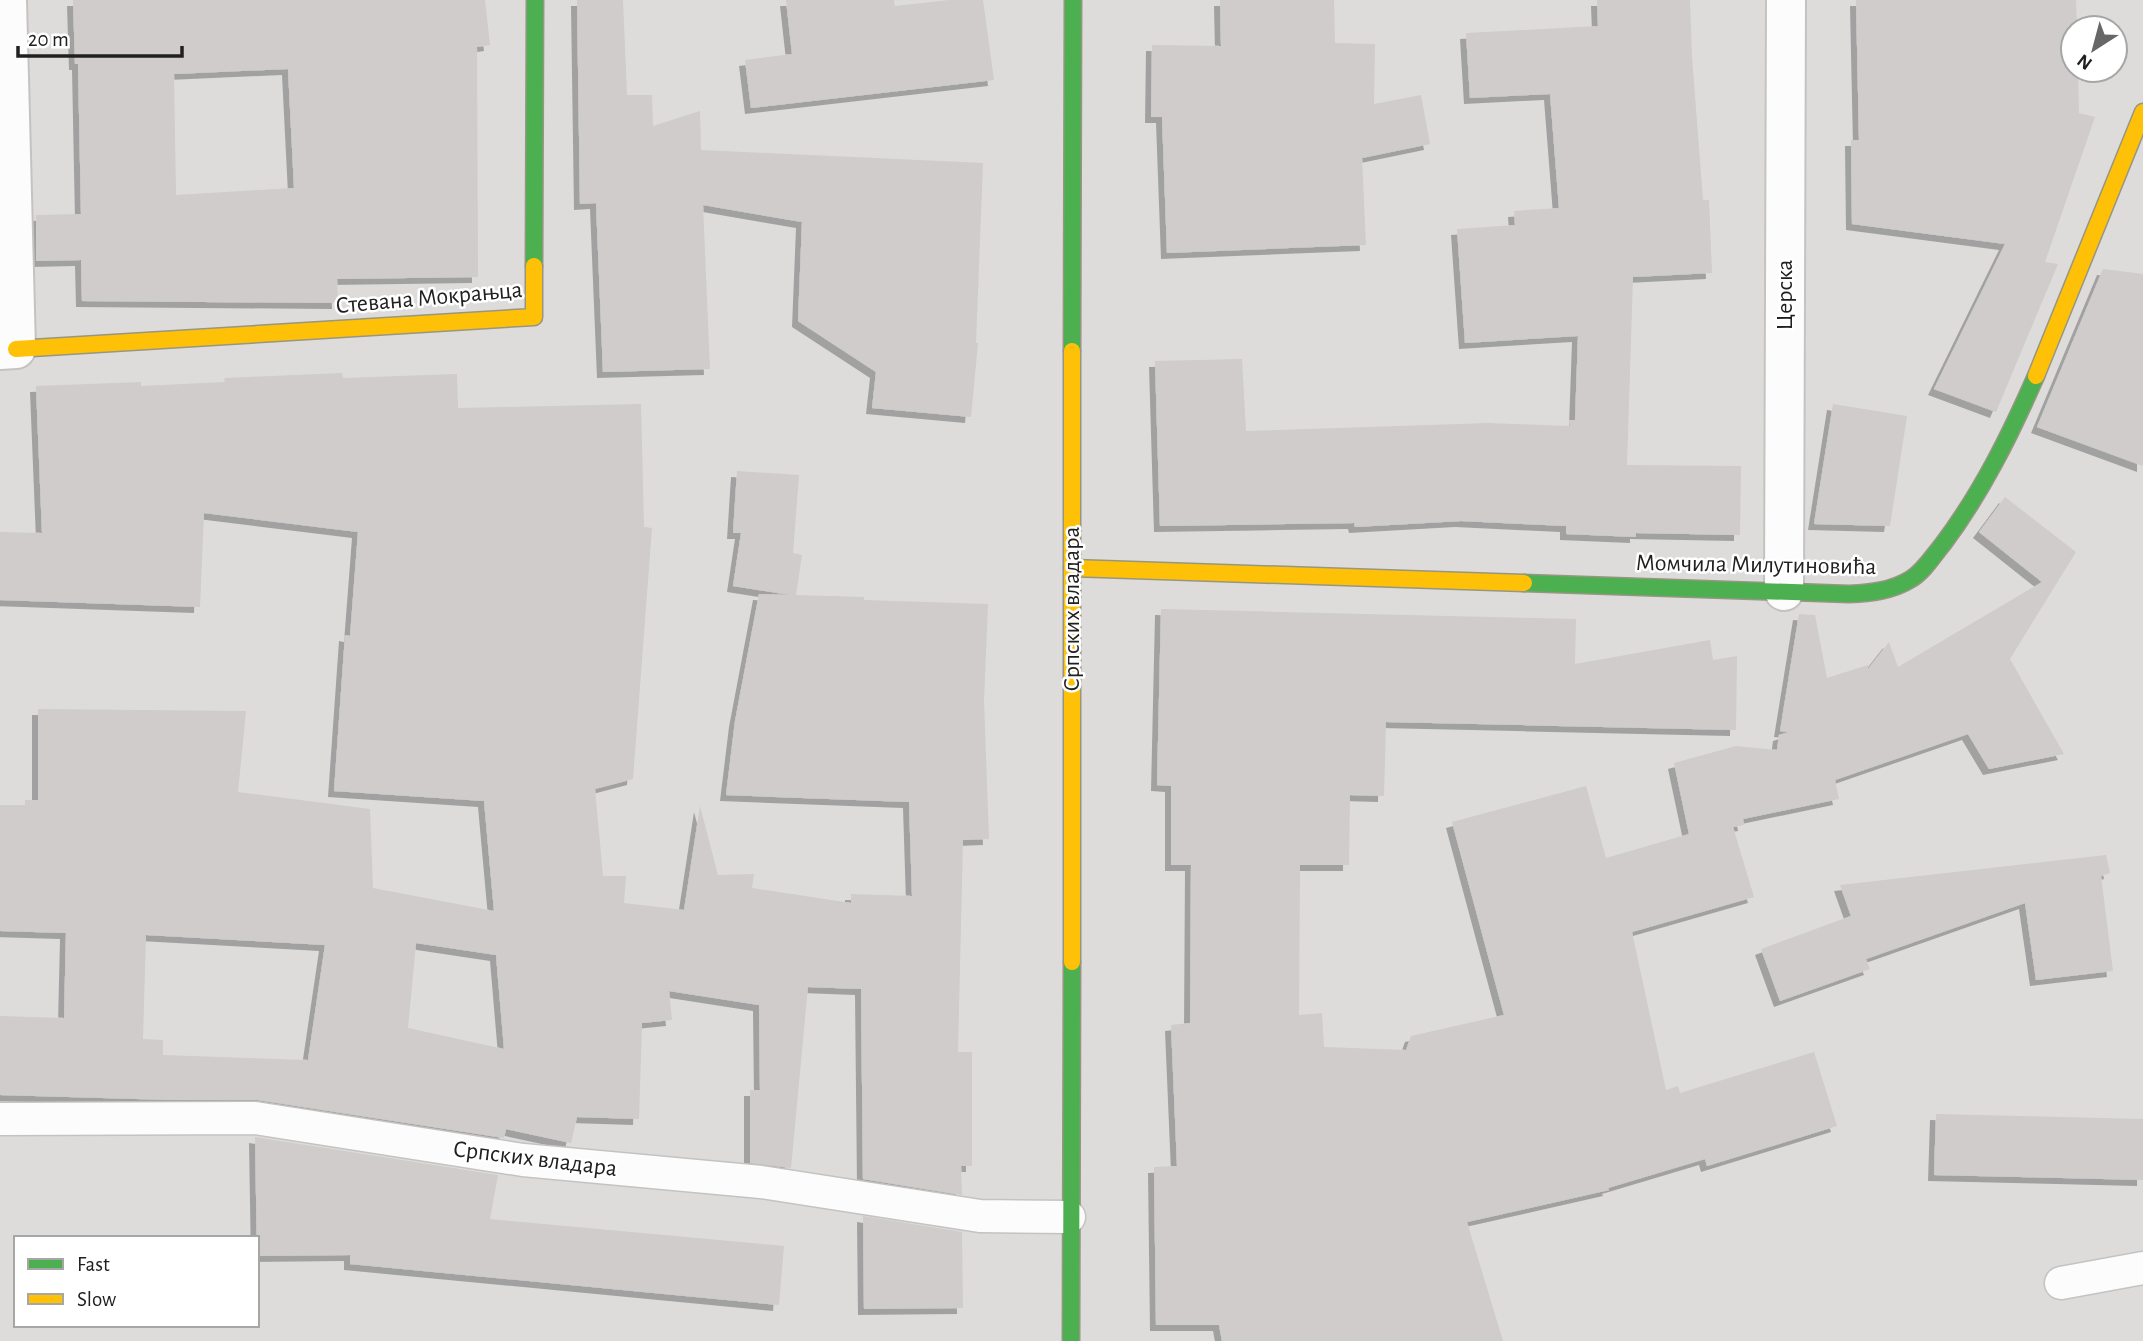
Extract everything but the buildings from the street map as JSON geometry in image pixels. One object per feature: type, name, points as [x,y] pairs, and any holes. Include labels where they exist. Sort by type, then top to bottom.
[{"type":"street","points":[[7,0],[8,350]]},
{"type":"street","name":"Стевана Мокрањца","points":[[8,350],[534,317],[534,0]]},
{"type":"street","name":"Српских владара","points":[[1071,1341],[1069,1217],[1073,0]]},
{"type":"street","name":"Церска","points":[[1784,591],[1786,0]]},
{"type":"street","name":"Момчила Милутиновића","points":[[1072,568],[1784,591],[1875,592],[1891,589],[1924,569],[1968,511],[1992,471],[2036,377],[2143,112]]},
{"type":"lane","name":"Српских владара","points":[[0,1119],[255,1118],[523,1160],[761,1182],[980,1216],[1069,1217]]},
{"type":"lane","points":[[2061,1283],[2143,1268]]},
{"type":"shaded area","points":[[0,0],[2143,0],[2143,1341],[0,1341]]},
{"type":"traffic: fast","points":[[534,266],[535,0]]},
{"type":"traffic: fast","points":[[1072,351],[1073,0]]},
{"type":"traffic: fast","points":[[1524,583],[1849,594],[1889,589],[1920,572],[1957,524],[1994,463],[2036,376]]},
{"type":"traffic: fast","points":[[1071,1341],[1072,962]]},
{"type":"traffic: slow","points":[[2036,376],[2143,112]]},
{"type":"traffic: slow","points":[[16,349],[534,317],[534,266]]},
{"type":"traffic: slow","points":[[1072,351],[1072,962]]},
{"type":"traffic: slow","points":[[1072,568],[1524,583]]}]
